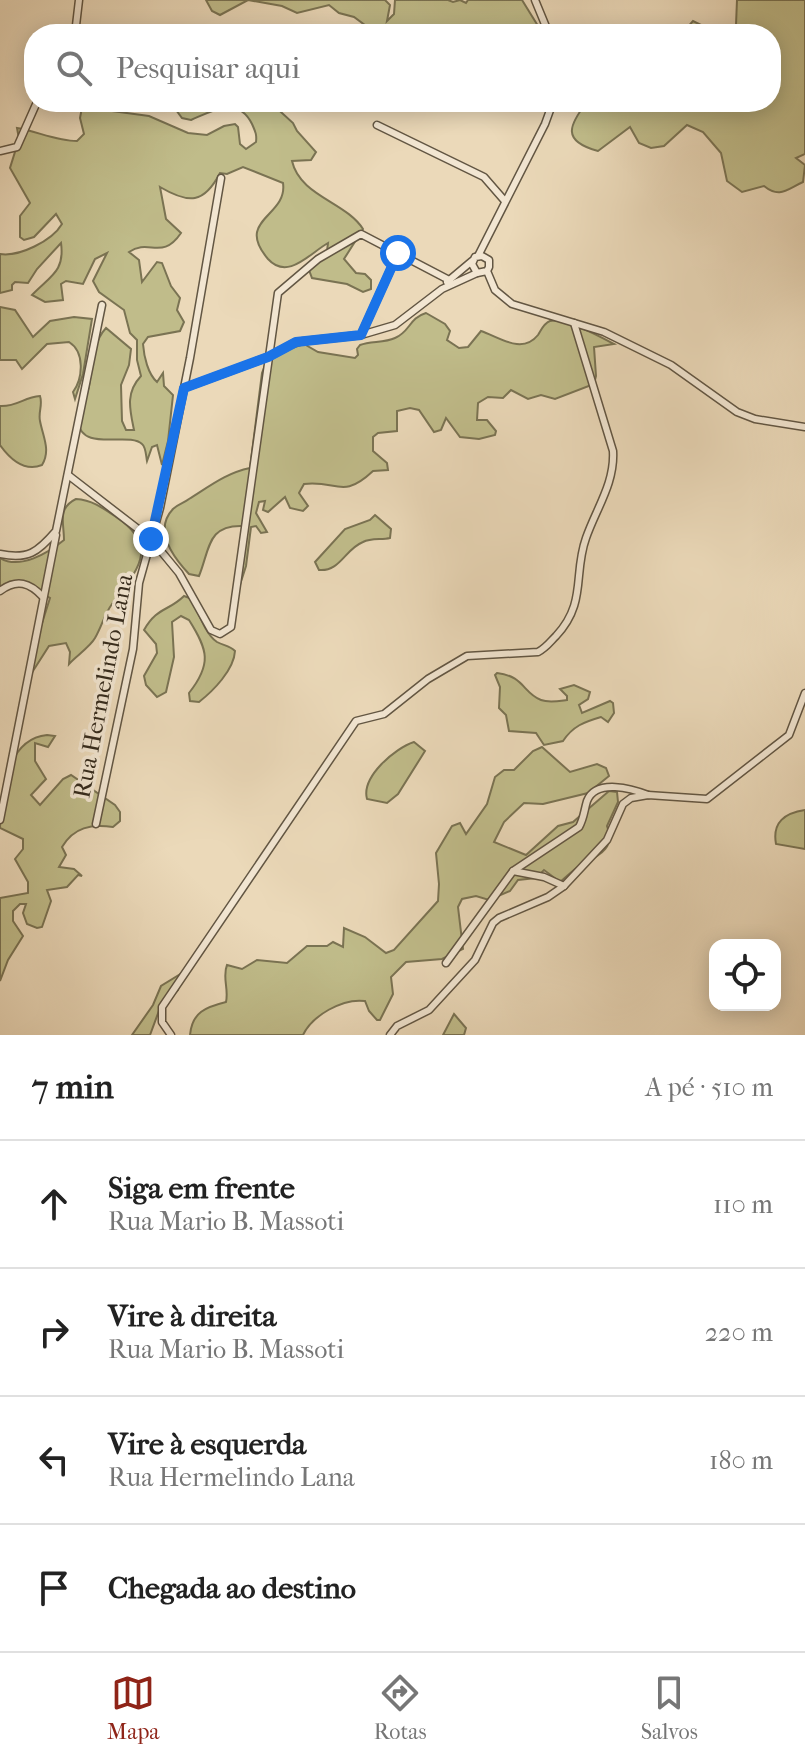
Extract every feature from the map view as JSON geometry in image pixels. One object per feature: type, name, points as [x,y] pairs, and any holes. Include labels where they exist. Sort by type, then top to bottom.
[{"type":"street","points":[[76,24],[79,0]]},
{"type":"street","points":[[535,0],[545,24]]},
{"type":"street","points":[[0,151],[17,147],[33,112]]},
{"type":"street","points":[[549,112],[472,266],[481,272],[499,295],[512,304],[604,332],[671,365],[737,412],[755,419],[805,427]]},
{"type":"street","points":[[377,125],[484,177],[504,200]]},
{"type":"street","name":"Rua Hermelindo Lana","points":[[96,824],[133,649],[139,583],[184,388],[221,178]]},
{"type":"street","points":[[184,388],[268,357],[296,342],[361,335],[395,325],[442,289],[481,272],[490,264],[487,258],[488,233]]},
{"type":"street","points":[[68,475],[151,539],[179,573],[211,630],[220,634],[228,631],[232,625],[278,293],[318,259],[361,234],[449,280]]},
{"type":"street","points":[[361,335],[398,253]]},
{"type":"street","points":[[442,289],[475,258],[487,258]]},
{"type":"street","points":[[0,820],[102,305]]},
{"type":"street","points":[[171,1035],[162,1022],[162,1007],[356,721],[384,714],[428,679],[467,656],[538,652],[564,628],[577,600],[586,537],[611,479],[614,463],[574,323]]},
{"type":"street","points":[[0,554],[17,558],[39,550],[56,531]]},
{"type":"street","points":[[0,591],[21,582],[34,587],[43,597]]},
{"type":"street","points":[[390,1035],[397,1026],[429,1010],[475,960],[493,923],[564,886],[607,840],[623,804],[631,798],[648,795],[707,799],[789,735],[805,693]]},
{"type":"street","points":[[446,963],[513,871],[579,827],[587,801],[596,791],[628,787],[648,795]]},
{"type":"street","points":[[513,871],[544,877],[564,886]]},
{"type":"shaded area","points":[[206,0],[248,0],[220,15],[212,11]]},
{"type":"shaded area","points":[[248,0],[385,0],[390,5],[387,21],[394,14],[395,0],[460,0],[466,3],[468,0],[522,0],[537,24],[363,24],[329,5],[297,13],[282,6]]},
{"type":"shaded area","points":[[737,0],[805,0],[805,154],[796,158],[805,165],[803,182],[779,192],[764,186],[742,192],[727,181],[721,153],[703,132],[687,125],[664,146],[651,148],[639,143],[630,127],[598,151],[586,147],[574,137],[573,125],[580,112],[781,112],[781,24],[736,24]]},
{"type":"shaded area","points":[[81,112],[119,112],[149,116],[188,133],[207,135],[235,124],[240,144],[246,149],[256,142],[256,135],[242,112],[281,112],[316,152],[311,160],[292,161],[304,183],[346,212],[363,229],[344,259],[356,273],[365,274],[371,280],[371,289],[363,292],[347,284],[312,278],[309,270],[327,251],[328,243],[291,266],[276,265],[268,259],[259,246],[257,235],[259,226],[278,204],[283,183],[243,167],[227,174],[220,173],[208,191],[195,198],[179,196],[160,187],[166,219],[181,233],[168,246],[136,248],[129,252],[139,260],[142,282],[157,262],[162,263],[171,286],[180,298],[177,310],[184,322],[180,331],[148,337],[143,344],[151,375],[157,382],[163,373],[164,386],[173,395],[162,465],[157,445],[152,447],[147,461],[142,444],[127,439],[87,436],[81,431],[78,421],[89,386],[95,348],[106,328],[131,349],[121,385],[122,421],[126,430],[134,430],[131,395],[141,376],[137,340],[130,333],[124,310],[99,292],[93,281],[107,253],[95,259],[83,284],[66,281],[61,284],[63,300],[45,302],[32,295],[58,267],[61,243],[28,283],[15,282],[12,290],[0,293],[0,254],[16,253],[34,246],[51,236],[62,224],[56,214],[34,237],[24,240],[20,237],[20,216],[30,203],[10,168],[19,139],[17,128],[77,141],[84,134]]},
{"type":"shaded area","points":[[178,112],[210,112],[191,120],[182,118]]},
{"type":"shaded area","points":[[0,307],[15,310],[33,337],[50,321],[74,317],[92,319],[83,374],[75,399],[73,392],[81,366],[78,352],[69,342],[47,344],[22,369],[16,360],[0,360]]},
{"type":"shaded area","points":[[426,313],[445,324],[450,331],[447,340],[459,348],[468,347],[481,331],[510,343],[525,344],[532,341],[550,321],[582,328],[614,344],[594,347],[594,384],[555,399],[541,395],[528,399],[511,390],[503,398],[488,397],[478,403],[477,420],[487,420],[496,431],[495,435],[479,439],[460,437],[446,418],[441,430],[434,432],[419,410],[410,408],[397,411],[397,431],[378,433],[373,437],[373,451],[387,463],[388,470],[373,471],[363,480],[347,487],[304,484],[299,493],[308,506],[303,511],[290,508],[285,497],[268,512],[263,510],[265,501],[259,502],[256,513],[267,532],[261,533],[256,526],[251,527],[246,566],[238,591],[244,526],[232,526],[216,534],[199,576],[189,574],[168,543],[165,534],[167,517],[175,507],[218,480],[250,468],[262,373],[266,363],[283,351],[304,344],[318,352],[355,358],[360,345],[395,338]]},
{"type":"shaded area","points":[[40,396],[46,454],[42,465],[29,467],[13,459],[0,445],[0,406]]},
{"type":"shaded area","points":[[76,499],[97,505],[130,528],[138,538],[140,559],[90,645],[69,664],[70,652],[66,643],[49,646],[33,671],[30,661],[50,598],[19,581],[0,593],[0,558],[25,561],[42,555],[64,540],[64,511]]},
{"type":"shaded area","points":[[375,515],[391,529],[390,538],[363,542],[337,564],[319,570],[315,562],[345,529],[370,520]]},
{"type":"shaded area","points":[[184,596],[192,599],[213,638],[235,651],[227,673],[199,702],[190,701],[189,693],[201,674],[205,657],[189,620],[181,616],[172,622],[174,657],[166,692],[157,697],[146,685],[144,676],[157,653],[156,644],[144,630],[158,613]]},
{"type":"shaded area","points":[[497,673],[513,678],[535,697],[547,701],[567,700],[560,689],[574,685],[590,692],[588,699],[579,705],[582,713],[610,701],[614,713],[608,722],[601,717],[589,721],[575,728],[563,741],[544,745],[536,733],[509,731],[506,715],[499,708]]},
{"type":"shaded area","points":[[55,736],[48,747],[35,743],[35,761],[46,779],[31,795],[40,805],[63,779],[71,775],[115,805],[120,812],[120,821],[113,827],[84,828],[67,840],[62,847],[66,855],[59,867],[74,869],[82,876],[78,875],[67,887],[47,890],[51,901],[42,927],[27,924],[23,913],[26,904],[20,904],[13,911],[13,921],[23,936],[8,960],[0,981],[0,898],[28,893],[28,882],[15,859],[23,849],[23,839],[0,828],[4,786],[14,758],[22,747],[33,739]]},
{"type":"shaded area","points":[[414,742],[425,751],[398,794],[387,803],[367,799],[369,782],[381,764]]},
{"type":"shaded area","points":[[542,747],[570,772],[597,764],[606,768],[609,776],[588,793],[543,804],[524,803],[504,822],[494,842],[526,855],[558,826],[573,822],[609,791],[617,792],[618,802],[607,826],[609,842],[601,853],[560,882],[544,870],[536,878],[518,880],[510,891],[489,900],[476,896],[462,899],[458,907],[463,949],[442,959],[406,962],[391,977],[393,994],[380,1020],[369,1011],[365,1001],[356,1001],[338,1005],[321,1015],[303,1035],[190,1035],[191,1027],[201,1012],[226,1002],[227,965],[242,969],[257,960],[287,963],[307,946],[327,946],[333,942],[343,947],[344,928],[365,937],[386,953],[394,950],[438,901],[436,853],[452,826],[460,823],[466,834],[487,804],[495,777],[504,770],[514,770],[533,751]]},
{"type":"shaded area","points":[[805,810],[805,849],[776,844],[778,824],[791,813]]},
{"type":"shaded area","points":[[182,973],[178,990],[160,1008],[150,1035],[132,1035],[153,1005],[161,986]]},
{"type":"shaded area","points":[[454,1014],[466,1028],[464,1035],[443,1035]]},
{"type":"route","points":[[151,539],[184,388],[268,357],[296,342],[361,335],[398,253]]}]
